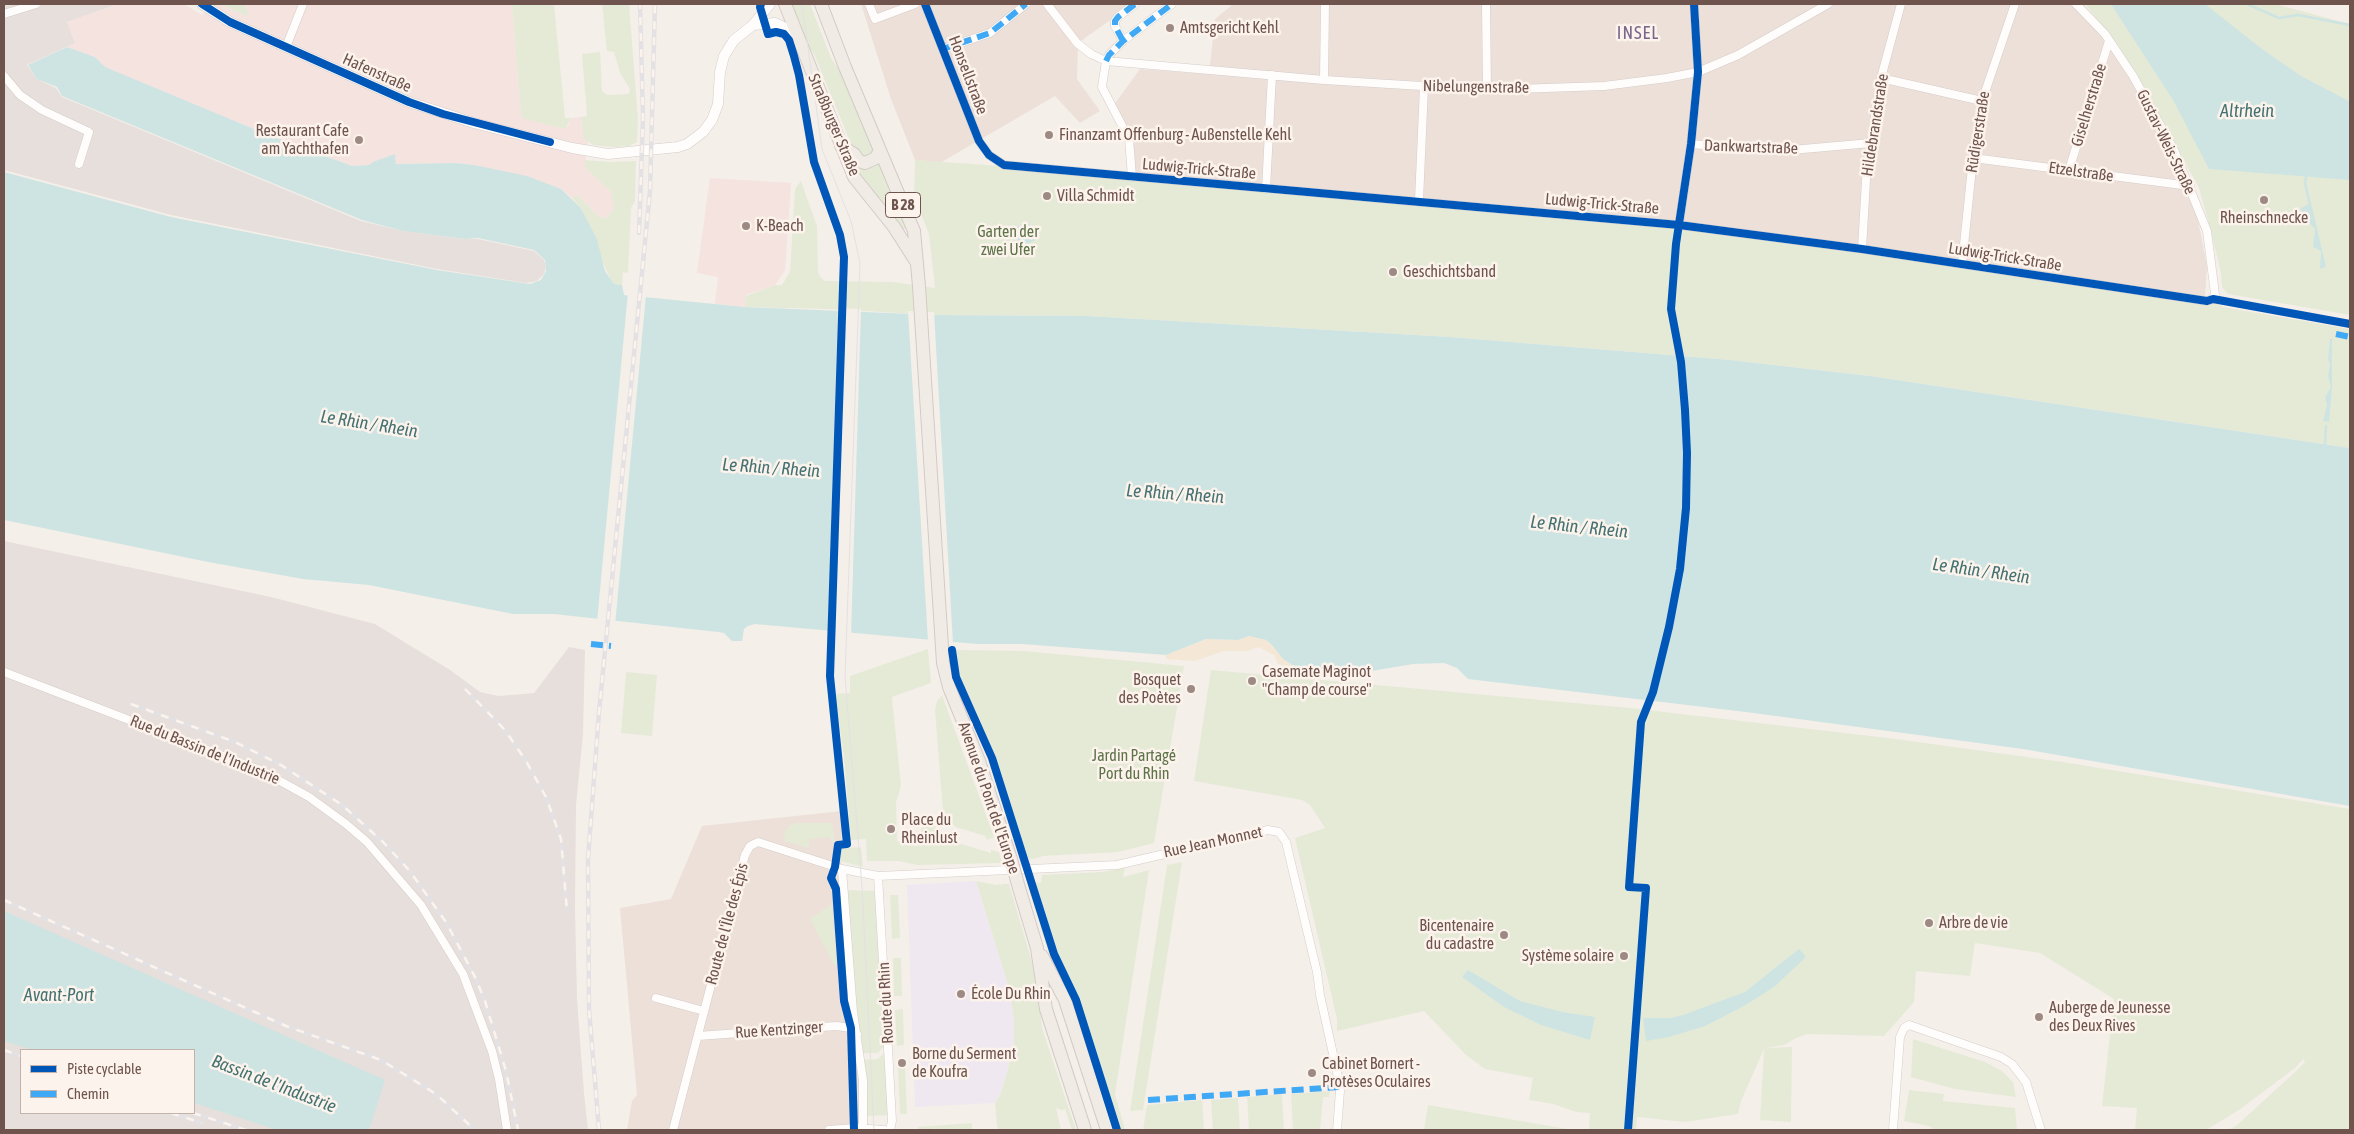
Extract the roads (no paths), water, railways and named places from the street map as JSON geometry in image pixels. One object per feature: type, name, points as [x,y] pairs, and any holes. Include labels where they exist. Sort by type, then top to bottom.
[{"type":"main road","name":"Straßburger Straße","points":[[785,4],[795,34],[854,178],[894,227],[916,262]]},
{"type":"main road","name":"Straßburger Straße","points":[[821,4],[914,231],[931,474]]},
{"type":"main road","points":[[841,146],[854,154],[859,161],[865,163],[876,158],[880,150]]},
{"type":"main road","name":"Avenue du Pont de l'Europe","points":[[931,474],[942,649],[949,687],[979,761],[1011,859],[1037,948],[1046,1009],[1085,1130]]},
{"type":"main road","name":"Avenue du Pont de l'Europe","points":[[1037,948],[1065,1000],[1107,1130]]},
{"type":"street","points":[[4,14],[36,4]]},
{"type":"street","name":"Hafenstraße","points":[[202,4],[230,22],[409,102],[442,114],[572,148],[596,153],[622,154],[678,147],[687,144],[703,132],[712,120],[718,104],[720,72],[724,56],[734,40],[753,25],[770,4]]},
{"type":"street","points":[[286,47],[303,4]]},
{"type":"street","points":[[869,4],[874,19],[914,4]]},
{"type":"street","name":"Honsellstraße","points":[[925,4],[971,122],[989,155]]},
{"type":"street","points":[[943,49],[990,33],[1026,4]]},
{"type":"street","points":[[1047,4],[1076,43],[1091,54],[1106,61]]},
{"type":"street","points":[[1123,41],[1115,26],[1116,21],[1118,17],[1134,4]]},
{"type":"street","points":[[1132,177],[1129,138],[1102,87],[1106,61],[1109,55],[1123,41],[1172,4]]},
{"type":"street","points":[[1324,80],[1325,4]]},
{"type":"street","points":[[1486,4],[1487,90]]},
{"type":"street","points":[[1679,225],[1691,144],[1698,72],[1694,4]]},
{"type":"street","points":[[1813,4],[1813,13]]},
{"type":"street","name":"Nibelungenstraße","points":[[1106,61],[1424,87],[1487,90],[1604,86],[1698,72],[1738,55],[1828,4]]},
{"type":"street","name":"Hildebrandstraße","points":[[1862,249],[1866,180],[1881,78],[1901,4]]},
{"type":"street","name":"Rüdigerstraße","points":[[1962,264],[1973,158],[1982,101],[2015,4]]},
{"type":"street","name":"Gustav-Weis-Straße","points":[[2076,4],[2109,41],[2155,114],[2190,186],[2207,231],[2216,294],[2213,298]]},
{"type":"street","points":[[753,25],[775,23],[795,34]]},
{"type":"street","name":"Giselherstraße","points":[[2069,170],[2109,41]]},
{"type":"street","points":[[1266,189],[1272,75]]},
{"type":"street","points":[[4,76],[20,95],[42,110],[89,132],[79,164]]},
{"type":"street","points":[[1881,78],[1982,101]]},
{"type":"street","points":[[1419,200],[1424,87]]},
{"type":"street","name":"Dankwartstraße","points":[[1691,144],[1780,151],[1871,143]]},
{"type":"street","name":"Ludwig-Trick-Straße","points":[[989,155],[1004,165],[1020,168],[1419,200],[1679,225],[1862,249],[2207,301],[2213,298]]},
{"type":"street","name":"Etzelstraße","points":[[1973,158],[2190,186]]},
{"type":"street","name":"Rue du Bassin de l'Industrie","points":[[4,672],[262,771],[309,796],[367,842],[421,905],[463,974],[492,1051],[499,1079],[507,1130]]},
{"type":"street","name":"Rue Jean Monnet","points":[[758,842],[842,869],[878,876],[1117,865],[1261,831],[1279,832],[1286,842],[1317,972],[1320,995],[1338,1072],[1340,1091],[1337,1130]]},
{"type":"street","name":"Route de l'Île des Épis","points":[[673,1130],[745,855],[750,846],[758,842]]},
{"type":"street","name":"Route du Rhin","points":[[842,869],[853,1012],[863,1080],[863,1129]]},
{"type":"street","name":"Route du Rhin","points":[[878,876],[892,1121],[890,1130]]},
{"type":"street","points":[[656,998],[704,1011]]},
{"type":"street","name":"Rue Kentzinger","points":[[698,1036],[836,1026],[851,1028],[857,1034]]},
{"type":"street","points":[[1893,1130],[1902,1031],[1909,1026],[2001,1057],[2012,1064],[2022,1074],[2041,1130]]},
{"type":"street","points":[[829,1130],[884,1130]]},
{"type":"water","name":"Altrhein","points":[[2111,4],[2205,4],[2262,49],[2301,76],[2349,101],[2350,180],[2209,169],[2173,100]]},
{"type":"water","name":"Le Rhin / Rhein","points":[[67,47],[95,57],[105,67],[266,134],[352,166],[369,165],[395,154],[396,164],[456,163],[474,165],[527,176],[561,189],[580,207],[597,239],[605,271],[614,284],[622,285],[624,295],[745,307],[937,315],[1087,316],[1450,337],[1730,360],[1870,376],[2350,448],[2350,806],[2023,749],[1746,712],[1468,679],[1457,668],[1444,663],[1413,664],[1348,675],[1300,670],[1283,659],[1266,640],[1249,636],[1238,640],[1206,639],[1166,655],[1022,644],[977,644],[755,624],[744,629],[742,641],[732,641],[724,633],[718,632],[554,614],[513,614],[369,585],[303,579],[208,562],[4,520],[4,172],[171,217],[437,270],[530,284],[541,280],[546,271],[545,260],[534,250],[478,238],[466,239],[403,231],[362,220],[62,96],[57,87],[37,79],[28,65]]},
{"type":"water","points":[[2311,203],[2326,267],[2320,269],[2321,251],[2313,247],[2315,229],[2302,215],[2301,208]]},
{"type":"water","points":[[1028,222],[1037,239],[1019,248],[1011,230]]},
{"type":"water","points":[[2330,339],[2332,339],[2332,388],[2329,422],[2323,421],[2327,405],[2325,397],[2331,387],[2328,376]]},
{"type":"water","name":"Avant-Port","points":[[4,911],[385,1080],[369,1130],[277,1130],[195,1103],[195,1049],[30,1049],[4,1041]]},
{"type":"water","points":[[1799,949],[1806,957],[1774,987],[1744,1006],[1705,1026],[1669,1037],[1646,1041],[1643,1018],[1671,1018],[1683,1015],[1745,992]]},
{"type":"water","points":[[1468,970],[1520,1001],[1562,1012],[1595,1017],[1590,1040],[1541,1025],[1504,1007],[1462,977]]},
{"type":"waterway","points":[[2247,4],[2279,18],[2298,15],[2350,25]]},
{"type":"waterway","points":[[2306,177],[2305,183],[2310,205]]},
{"type":"waterway","points":[[2325,444],[2326,426]]},
{"type":"tram line","points":[[802,4],[822,149],[851,221],[860,263],[845,676],[862,887],[874,1130]]},
{"type":"railway","points":[[639,233],[643,118],[640,4]]},
{"type":"railway","points":[[599,1130],[589,1009],[588,859],[599,712],[650,191],[655,4]]},
{"type":"railway","points":[[465,689],[505,730],[526,761],[546,797],[561,839],[567,911]]},
{"type":"railway","points":[[131,704],[235,742],[281,765],[342,805],[383,842],[409,870],[446,922],[475,977],[485,1001],[506,1071],[518,1130]]},
{"type":"railway","points":[[4,900],[286,1026],[381,1060],[436,1094],[475,1130]]},
{"type":"railway","points":[[4,1050],[20,1056]]},
{"type":"railway","points":[[174,1114],[202,1123]]},
{"type":"railway","points":[[195,1114],[246,1130]]},
{"type":"place","name":"Amtsgericht Kehl","points":[[1170,28]]},
{"type":"place","name":"Finanzamt Offenburg - Außenstelle Kehl","points":[[1049,135]]},
{"type":"place","name":"Restaurant Cafe am Yachthafen","points":[[359,140]]},
{"type":"place","name":"Villa Schmidt","points":[[1047,196]]},
{"type":"place","name":"Rheinschnecke","points":[[2264,200]]},
{"type":"place","name":"K-Beach","points":[[746,226]]},
{"type":"place","name":"Geschichtsband","points":[[1393,272]]},
{"type":"place","name":"Casemate Maginot \"Champ de course\"","points":[[1252,681]]},
{"type":"place","name":"Bosquet des Poètes","points":[[1191,689]]},
{"type":"place","name":"Place du Rheinlust","points":[[891,829]]},
{"type":"place","name":"Arbre de vie","points":[[1929,923]]},
{"type":"place","name":"Bicentenaire du cadastre","points":[[1504,935]]},
{"type":"place","name":"Système solaire","points":[[1624,956]]},
{"type":"place","name":"École Du Rhin","points":[[961,994]]},
{"type":"place","name":"Auberge de Jeunesse des Deux Rives","points":[[2039,1017]]},
{"type":"place","name":"Borne du Serment de Koufra","points":[[902,1063]]},
{"type":"place","name":"Cabinet Bornert - Protèses Oculaires","points":[[1312,1073]]},
{"type":"district","name":"INSEL","points":[[1638,33]]},
{"type":"park label","name":"Garten der zwei Ufer","points":[[1008,241]]},
{"type":"park label","name":"Jardin Partagé Port du Rhin","points":[[1134,765]]},
{"type":"water label","name":"Bassin de l'Industrie","points":[[274,1084]]}]
